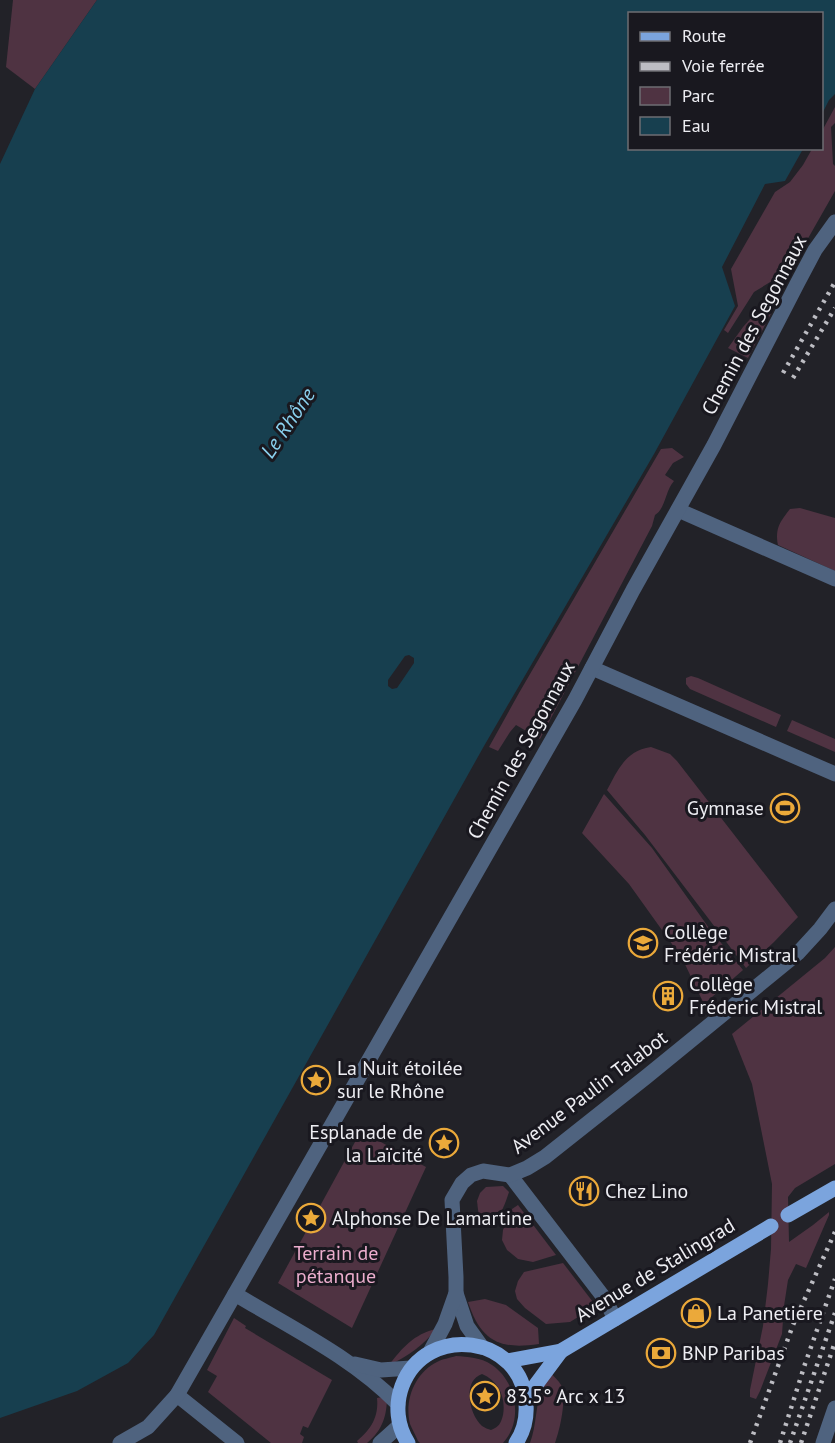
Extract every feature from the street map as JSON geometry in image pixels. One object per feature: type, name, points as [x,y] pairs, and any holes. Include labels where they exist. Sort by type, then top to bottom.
[{"type":"main road","points":[[788,1215],[835,1188]]},
{"type":"main road","name":"Avenue de Stalingrad","points":[[507,1361],[561,1351],[771,1226]]},
{"type":"main road","points":[[408,1443],[400,1425],[398,1404],[404,1379],[411,1368],[430,1352],[455,1344],[482,1347],[495,1353],[507,1361],[519,1378],[526,1398],[524,1427],[517,1442]]},
{"type":"main road","name":"Avenue de Stalingrad","points":[[526,1398],[561,1351]]},
{"type":"street","name":"Chemin des Segonnaux","points":[[120,1443],[148,1427],[177,1395],[532,776],[714,445],[815,250],[835,222]]},
{"type":"street","points":[[678,510],[835,579]]},
{"type":"street","points":[[592,668],[835,774]]},
{"type":"street","name":"Avenue Paulin Talabot","points":[[430,1352],[445,1324],[456,1293],[452,1200],[462,1183],[471,1175],[483,1171],[510,1175],[545,1157],[798,953],[835,909]]},
{"type":"street","points":[[510,1175],[605,1299],[615,1319]]},
{"type":"street","points":[[456,1293],[467,1326],[482,1347]]},
{"type":"street","points":[[235,1294],[352,1364],[398,1404]]},
{"type":"street","points":[[352,1364],[381,1370],[411,1368]]},
{"type":"street","points":[[177,1395],[237,1443]]},
{"type":"street","points":[[823,1443],[835,1408]]},
{"type":"street","points":[[380,1443],[400,1425]]},
{"type":"green space","points":[[13,0],[97,0],[35,89],[6,67]]},
{"type":"green space","points":[[835,107],[835,123],[831,127],[835,191],[790,270],[754,292],[728,333],[724,330],[738,306],[731,269],[775,192],[790,182],[811,150],[823,150],[823,129]]},
{"type":"green space","points":[[765,302],[776,304],[748,358],[728,348],[743,327]]},
{"type":"green space","points":[[672,448],[684,457],[673,463],[665,475],[674,481],[540,739],[516,725],[498,751],[489,747],[661,449]]},
{"type":"green space","points":[[800,508],[835,518],[835,571],[778,545],[777,534],[781,522],[790,509]]},
{"type":"green space","points":[[691,676],[781,715],[776,727],[690,689],[686,684],[686,678]]},
{"type":"green space","points":[[792,720],[835,739],[835,752],[787,731]]},
{"type":"green space","points":[[651,747],[670,754],[677,761],[798,917],[746,968],[645,835],[607,790],[623,762],[642,749]]},
{"type":"green space","points":[[604,794],[652,848],[709,928],[743,970],[704,1004],[682,958],[629,884],[582,833]]},
{"type":"green space","points":[[835,947],[835,1164],[795,1188],[788,1197],[789,1242],[829,1212],[829,1215],[806,1268],[796,1264],[788,1280],[782,1334],[756,1399],[750,1397],[750,1390],[763,1326],[768,1284],[772,1184],[752,1084],[732,1034],[825,958]]},
{"type":"green space","name":"Terrain de pétanque","points":[[361,1131],[426,1167],[352,1328],[278,1283]]},
{"type":"green space","points":[[503,1186],[509,1192],[500,1213],[492,1223],[482,1222],[479,1218],[477,1201],[480,1193],[486,1187]]},
{"type":"green space","points":[[518,1205],[556,1255],[533,1262],[518,1259],[507,1250],[502,1240],[503,1230],[512,1209]]},
{"type":"green space","points":[[563,1263],[596,1306],[570,1322],[546,1324],[525,1308],[517,1299],[515,1291],[524,1272]]},
{"type":"green space","points":[[485,1299],[506,1305],[538,1328],[539,1344],[513,1345],[493,1340],[479,1326],[468,1302]]},
{"type":"green space","points":[[234,1318],[246,1326],[245,1328],[332,1380],[308,1428],[303,1426],[300,1434],[304,1437],[302,1443],[271,1443],[208,1392],[217,1376],[207,1370]]},
{"type":"green space","points":[[436,1329],[415,1350],[389,1365],[409,1342],[421,1334]]},
{"type":"green space","points":[[456,1356],[488,1362],[507,1381],[512,1391],[515,1412],[510,1434],[503,1443],[420,1443],[418,1441],[410,1424],[409,1415],[413,1388],[429,1367]],"holes":[[[482,1374],[488,1377],[500,1391],[504,1409],[500,1422],[496,1428],[491,1430],[477,1421],[470,1398],[472,1383],[476,1378]]]},
{"type":"green space","points":[[551,1373],[563,1391],[562,1414],[557,1437],[555,1443],[530,1443],[540,1393]]},
{"type":"green space","points":[[387,1396],[385,1416],[380,1427],[367,1443],[358,1443],[357,1441],[373,1422],[377,1411],[377,1398]]},
{"type":"water","name":"Le Rhône","points":[[97,0],[835,0],[835,94],[823,112],[823,12],[628,12],[628,150],[802,150],[785,181],[765,184],[722,267],[735,306],[654,454],[484,746],[154,1335],[128,1363],[77,1391],[0,1418],[0,164],[35,89]],"holes":[[[409,655],[414,658],[414,663],[397,688],[392,689],[388,686],[388,680],[405,656]]]},
{"type":"railway","points":[[783,373],[835,282]]},
{"type":"railway","points":[[793,378],[835,308]]},
{"type":"railway","points":[[750,1443],[793,1325],[835,1232]]},
{"type":"railway","points":[[780,1443],[835,1279]]},
{"type":"railway","points":[[790,1443],[835,1313]]},
{"type":"railway","points":[[801,1443],[835,1342]]},
{"type":"place","name":"Gymnase","points":[[785,808]]},
{"type":"place","name":"Collège Frédéric Mistral","points":[[643,943]]},
{"type":"place","name":"Collège Fréderic Mistral","points":[[668,996]]},
{"type":"place","name":"La Nuit étoilée sur le Rhône","points":[[316,1080]]},
{"type":"place","name":"Esplanade de la Laïcité","points":[[444,1143]]},
{"type":"place","name":"Chez Lino","points":[[584,1191]]},
{"type":"place","name":"Alphonse De Lamartine","points":[[311,1218]]},
{"type":"place","name":"La Panetiere","points":[[696,1313]]},
{"type":"place","name":"BNP Paribas","points":[[661,1353]]},
{"type":"place","name":"83.5° Arc x 13","points":[[485,1396]]}]
